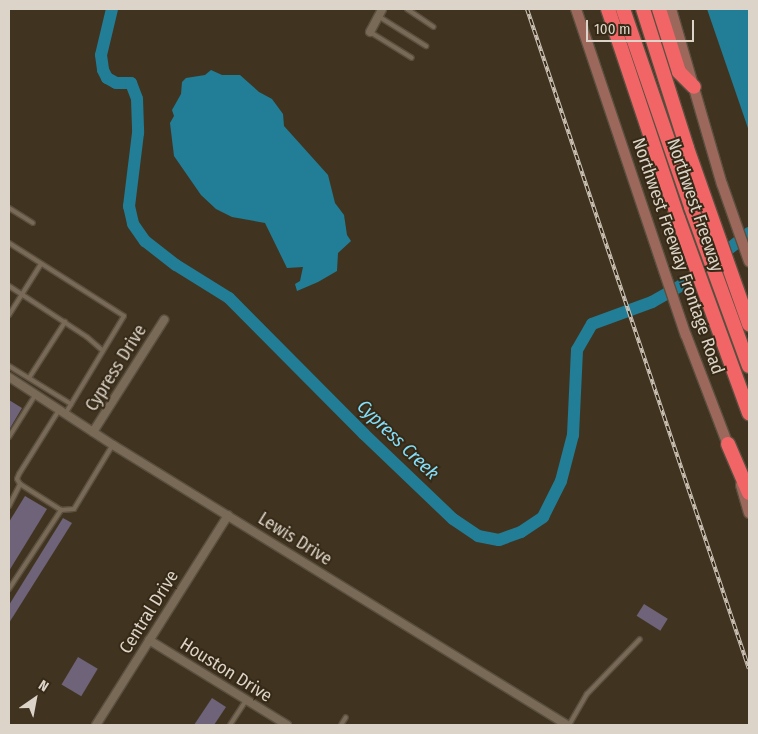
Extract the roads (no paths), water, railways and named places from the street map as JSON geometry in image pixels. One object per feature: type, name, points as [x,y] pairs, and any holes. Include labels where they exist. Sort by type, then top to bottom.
[{"type":"highway","name":"Northwest Freeway","points":[[608,9],[678,218],[749,413]]},
{"type":"highway","points":[[624,9],[691,208],[749,366]]},
{"type":"highway","name":"Northwest Freeway","points":[[643,9],[704,199],[749,324]]},
{"type":"highway","points":[[659,9],[679,72],[694,87]]},
{"type":"highway","points":[[728,444],[749,493]]},
{"type":"main road","name":"Northwest Freeway Frontage Road","points":[[576,9],[686,336],[728,444],[749,513]]},
{"type":"main road","points":[[671,9],[722,184],[749,261]]},
{"type":"street","points":[[370,32],[380,12]]},
{"type":"street","name":"Cypress Drive","points":[[93,432],[164,320]]},
{"type":"street","name":"Lewis Drive","points":[[9,377],[93,432],[568,725]]},
{"type":"street","name":"Central Drive","points":[[96,725],[228,515]]},
{"type":"street","name":"Houston Drive","points":[[149,640],[287,725]]},
{"type":"lane","points":[[407,9],[434,27]]},
{"type":"lane","points":[[380,12],[426,46]]},
{"type":"lane","points":[[370,32],[412,58]]},
{"type":"lane","points":[[9,208],[33,222]]},
{"type":"lane","points":[[9,243],[124,316],[72,404],[62,412],[18,474],[17,479],[20,484],[61,510],[68,511],[78,505],[113,444]]},
{"type":"lane","points":[[9,315],[41,264]]},
{"type":"lane","points":[[9,286],[98,344],[103,351]]},
{"type":"lane","points":[[29,378],[65,322]]},
{"type":"lane","points":[[9,366],[72,404]]},
{"type":"lane","points":[[9,437],[36,394]]},
{"type":"lane","points":[[9,506],[20,484]]},
{"type":"lane","points":[[9,589],[61,510]]},
{"type":"lane","points":[[568,725],[587,694],[640,639]]},
{"type":"lane","points":[[230,725],[246,700]]},
{"type":"lane","points":[[341,725],[346,718]]},
{"type":"water","points":[[707,9],[749,9],[749,131]]},
{"type":"water","points":[[211,70],[222,75],[240,75],[259,92],[272,99],[283,114],[284,126],[328,175],[335,203],[344,215],[347,235],[351,241],[338,253],[337,271],[318,282],[297,291],[295,284],[300,281],[303,267],[287,268],[265,223],[232,217],[216,209],[201,195],[174,156],[170,123],[174,116],[172,110],[181,94],[182,82],[186,78],[205,75]]},
{"type":"waterway","name":"Cypress Creek","points":[[112,9],[101,55],[103,70],[107,78],[116,83],[131,83],[137,99],[138,133],[129,206],[133,224],[145,241],[176,265],[229,298],[364,434],[453,519],[478,536],[499,540],[521,532],[543,517],[561,481],[573,435],[577,350],[592,324],[652,302],[687,282],[749,233]]},
{"type":"railway","points":[[527,9],[749,669]]}]
